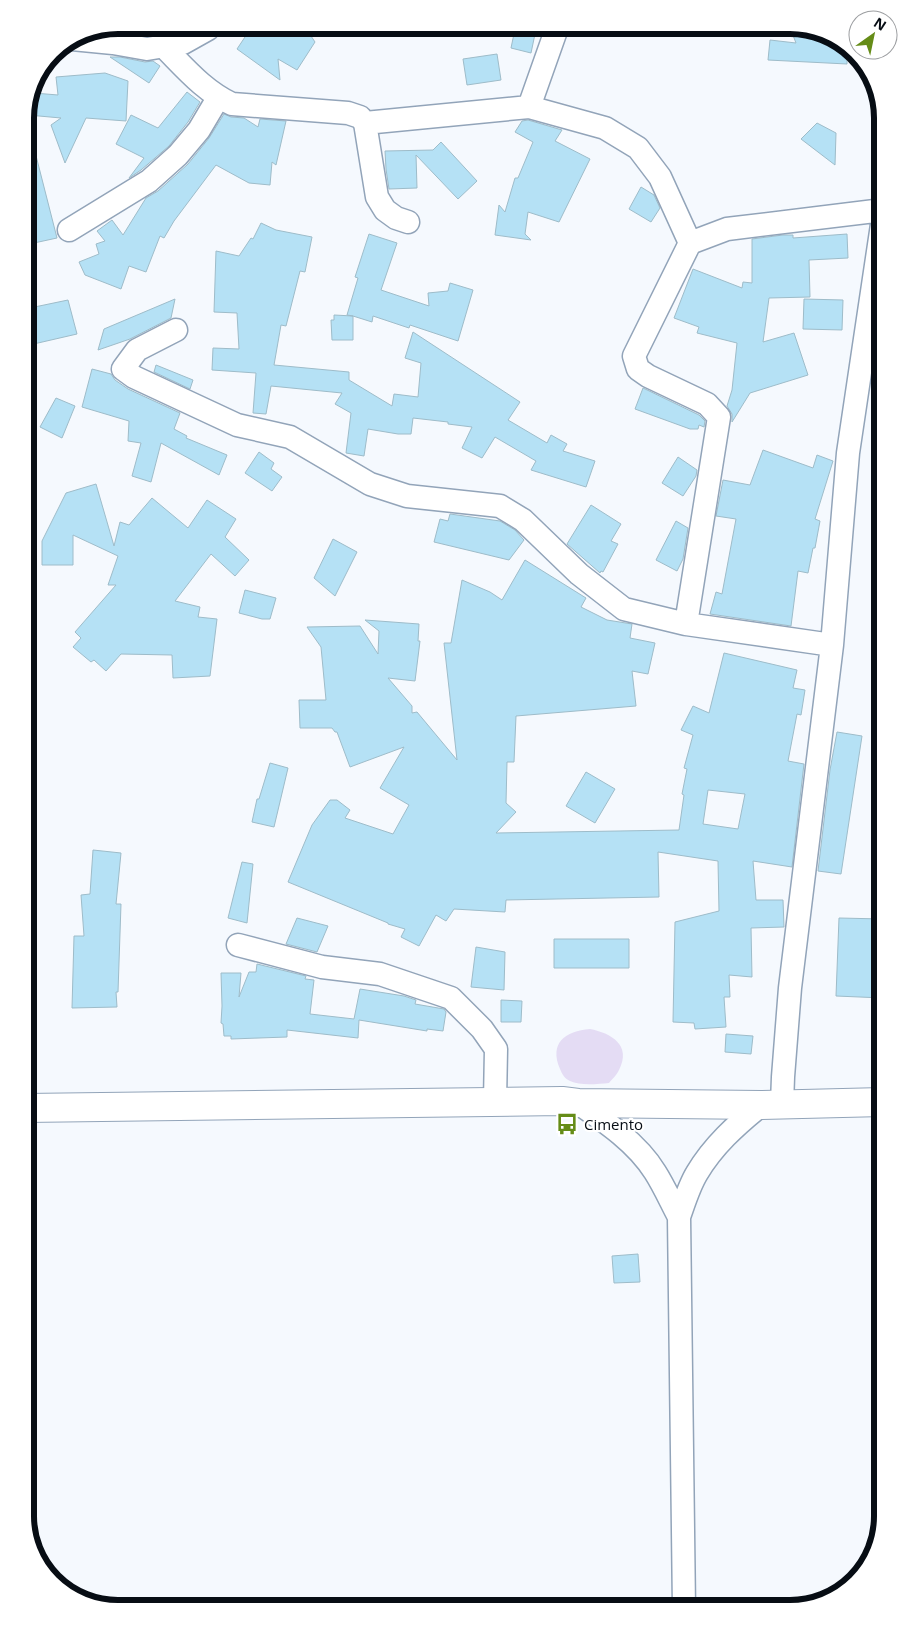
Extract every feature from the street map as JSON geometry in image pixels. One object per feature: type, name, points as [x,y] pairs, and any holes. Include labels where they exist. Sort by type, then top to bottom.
[{"type":"main road","points":[[34,1108],[562,1100],[578,1103],[772,1104],[874,1102]]},
{"type":"street","points":[[86,40],[147,49],[183,43],[199,34]]},
{"type":"street","points":[[529,107],[555,34]]},
{"type":"street","points":[[164,47],[204,87],[218,98],[232,104],[348,113],[360,117],[366,123],[376,197],[385,210],[396,218],[408,222]]},
{"type":"street","points":[[69,230],[149,181],[178,155],[199,130],[218,98]]},
{"type":"street","points":[[366,123],[529,107],[605,128],[638,148],[660,177],[690,243]]},
{"type":"street","points":[[686,624],[719,417],[707,404],[648,376],[638,369],[634,356],[690,243],[727,229],[874,211]]},
{"type":"street","points":[[684,1600],[679,1217],[696,1174],[713,1150],[733,1128],[772,1104],[782,1077],[790,988],[832,645],[848,453],[874,278]]},
{"type":"street","points":[[176,330],[137,350],[123,369],[134,377],[237,425],[290,437],[370,484],[407,496],[500,506],[523,520],[580,574],[624,609],[686,624],[832,645]]},
{"type":"street","points":[[238,945],[322,967],[380,974],[451,998],[482,1029],[496,1049],[495,1101]]},
{"type":"street","points":[[578,1103],[606,1122],[630,1142],[655,1171],[679,1217]]},
{"type":"shaded area","points":[[590,1029],[612,1037],[621,1047],[622,1061],[618,1072],[609,1083],[574,1083],[565,1078],[560,1069],[557,1060],[558,1045],[573,1032]]},
{"type":"building","points":[[240,34],[310,34],[315,42],[297,70],[278,59],[280,80],[237,49],[245,37]]},
{"type":"building","points":[[514,34],[535,34],[531,53],[511,48]]},
{"type":"building","points":[[792,34],[817,38],[827,42],[846,55],[847,64],[768,60],[770,40],[796,43]]},
{"type":"building","points":[[497,54],[501,80],[467,85],[463,59]]},
{"type":"building","points":[[110,57],[145,62],[153,61],[160,66],[149,83]]},
{"type":"building","points":[[105,73],[128,81],[126,121],[86,118],[65,163],[51,125],[61,118],[34,116],[38,93],[58,95],[56,77]]},
{"type":"building","points":[[187,92],[200,102],[188,122],[169,146],[129,178],[144,158],[116,144],[131,115],[158,128]]},
{"type":"building","points":[[224,114],[231,117],[244,118],[258,127],[260,119],[286,121],[276,165],[272,162],[270,185],[249,183],[216,165],[174,221],[164,238],[160,236],[146,272],[129,266],[121,289],[85,275],[79,262],[99,254],[96,244],[105,241],[97,231],[112,220],[123,235],[146,198],[158,191],[188,164],[209,138]]},
{"type":"building","points":[[528,120],[562,130],[555,141],[590,159],[559,222],[528,212],[525,234],[531,240],[495,235],[499,205],[505,212],[515,178],[518,178],[533,142],[515,132],[522,121]]},
{"type":"building","points":[[817,123],[836,133],[835,165],[801,139]]},
{"type":"building","points":[[441,142],[477,181],[458,199],[416,155],[417,188],[389,189],[385,151],[433,150]]},
{"type":"building","points":[[34,148],[57,238],[34,243]]},
{"type":"building","points":[[641,187],[654,195],[660,208],[651,222],[629,209]]},
{"type":"building","points":[[261,223],[276,230],[312,237],[305,272],[300,271],[286,326],[281,325],[274,365],[349,372],[349,380],[392,406],[394,394],[418,397],[421,363],[405,358],[413,332],[520,402],[508,420],[547,443],[551,435],[567,444],[563,451],[595,461],[586,487],[531,470],[536,461],[495,437],[482,458],[462,448],[472,427],[448,424],[448,422],[413,418],[411,434],[398,434],[368,429],[364,456],[346,453],[351,413],[335,404],[342,393],[271,386],[266,414],[253,413],[256,373],[212,370],[213,348],[239,349],[237,313],[214,312],[216,251],[239,256],[251,238],[253,239]]},
{"type":"building","points":[[369,234],[397,243],[381,290],[429,306],[428,293],[448,291],[450,283],[473,290],[458,341],[410,325],[409,328],[373,316],[372,322],[347,315],[358,278],[355,277]]},
{"type":"building","points":[[847,234],[848,258],[809,260],[810,297],[769,298],[763,342],[794,333],[808,375],[750,393],[732,422],[732,414],[727,406],[732,390],[737,343],[697,333],[699,327],[674,318],[693,269],[742,288],[743,282],[752,283],[752,239],[783,235],[793,235],[793,238]]},
{"type":"building","points":[[175,299],[171,318],[130,339],[98,350],[104,329]]},
{"type":"building","points":[[804,299],[843,300],[842,330],[803,329]]},
{"type":"building","points":[[68,300],[77,334],[34,344],[34,307]]},
{"type":"building","points":[[334,315],[353,316],[353,340],[332,340],[331,320],[334,320]]},
{"type":"building","points":[[156,365],[193,380],[190,389],[154,372]]},
{"type":"building","points":[[92,369],[111,374],[115,380],[128,389],[180,413],[174,429],[187,436],[186,438],[227,455],[219,475],[161,443],[151,482],[132,476],[141,443],[128,441],[129,421],[82,407]]},
{"type":"building","points":[[643,388],[699,415],[705,421],[704,427],[699,425],[698,429],[690,429],[635,409]]},
{"type":"building","points":[[56,398],[75,406],[62,438],[40,427]]},
{"type":"building","points":[[763,450],[813,468],[817,455],[833,461],[815,519],[820,521],[808,573],[798,571],[791,626],[710,614],[716,592],[722,594],[736,519],[716,516],[723,480],[750,485]]},
{"type":"building","points":[[259,452],[274,463],[271,469],[282,477],[272,491],[245,473]]},
{"type":"building","points":[[678,457],[697,470],[696,476],[683,496],[662,483]]},
{"type":"building","points":[[96,484],[114,546],[120,522],[129,525],[152,498],[188,528],[207,500],[236,519],[225,537],[249,560],[235,576],[211,554],[175,601],[200,607],[198,617],[217,619],[210,676],[173,678],[172,655],[121,654],[106,671],[94,660],[91,662],[73,647],[81,638],[75,632],[116,585],[108,585],[118,556],[73,535],[73,565],[42,565],[42,541],[66,493]]},
{"type":"building","points":[[591,505],[621,524],[611,541],[618,544],[603,572],[601,571],[600,573],[567,544]]},
{"type":"building","points":[[450,514],[500,521],[515,530],[524,540],[509,560],[434,542],[440,519],[448,521]]},
{"type":"building","points":[[676,521],[688,528],[683,559],[677,571],[656,560]]},
{"type":"building","points":[[333,539],[357,552],[335,596],[314,578]]},
{"type":"building","points":[[525,560],[586,598],[581,607],[607,620],[632,624],[630,638],[655,643],[648,674],[632,671],[636,706],[516,716],[514,762],[507,762],[506,803],[516,812],[496,833],[679,830],[684,795],[682,794],[687,769],[684,768],[693,735],[681,730],[693,706],[709,713],[724,653],[797,670],[793,688],[805,690],[801,715],[797,714],[788,761],[804,764],[792,867],[753,861],[756,900],[783,900],[784,927],[751,928],[752,977],[729,975],[730,997],[724,997],[726,1027],[695,1029],[694,1023],[673,1022],[675,922],[719,911],[718,861],[658,852],[659,897],[506,900],[505,912],[454,909],[446,921],[436,915],[419,946],[401,937],[405,929],[388,924],[288,882],[312,825],[330,800],[337,800],[350,810],[345,818],[393,834],[409,805],[380,788],[404,747],[350,767],[337,732],[332,728],[300,728],[299,700],[326,700],[321,647],[307,627],[360,626],[378,654],[379,631],[365,620],[419,624],[418,641],[420,641],[415,681],[388,678],[412,706],[412,713],[417,712],[457,760],[444,643],[451,643],[462,580],[490,592],[502,600]],"holes":[[[708,790],[745,794],[738,829],[703,824]]]},
{"type":"building","points":[[245,590],[276,598],[270,619],[262,619],[239,613]]},
{"type":"building","points":[[837,732],[862,736],[841,874],[818,871],[830,770]]},
{"type":"building","points":[[270,763],[288,768],[274,827],[252,822],[257,799],[259,799]]},
{"type":"building","points":[[586,772],[615,789],[595,823],[566,806]]},
{"type":"building","points":[[93,850],[121,853],[116,904],[121,904],[118,992],[116,992],[117,1007],[72,1008],[74,936],[84,936],[81,895],[90,894]]},
{"type":"building","points":[[242,862],[253,864],[247,923],[228,918]]},
{"type":"building","points":[[297,918],[328,926],[317,952],[286,944]]},
{"type":"building","points":[[839,918],[874,919],[874,998],[836,996]]},
{"type":"building","points":[[554,939],[629,939],[629,968],[554,968]]},
{"type":"building","points":[[476,947],[505,952],[504,990],[471,987]]},
{"type":"building","points":[[257,964],[306,976],[305,979],[314,980],[310,1014],[354,1019],[360,989],[404,996],[416,1000],[415,1004],[444,1009],[446,1012],[443,1031],[427,1029],[427,1031],[359,1020],[358,1038],[287,1030],[287,1037],[231,1039],[231,1036],[224,1036],[223,1024],[221,1023],[221,973],[241,973],[239,997],[249,972],[256,972]]},
{"type":"building","points":[[501,1000],[522,1001],[521,1022],[501,1022]]},
{"type":"building","points":[[726,1034],[753,1036],[751,1054],[725,1052]]},
{"type":"building","points":[[638,1254],[640,1282],[614,1283],[612,1256]]},
{"type":"place","name":"Cimento","points":[[567,1124]]}]
